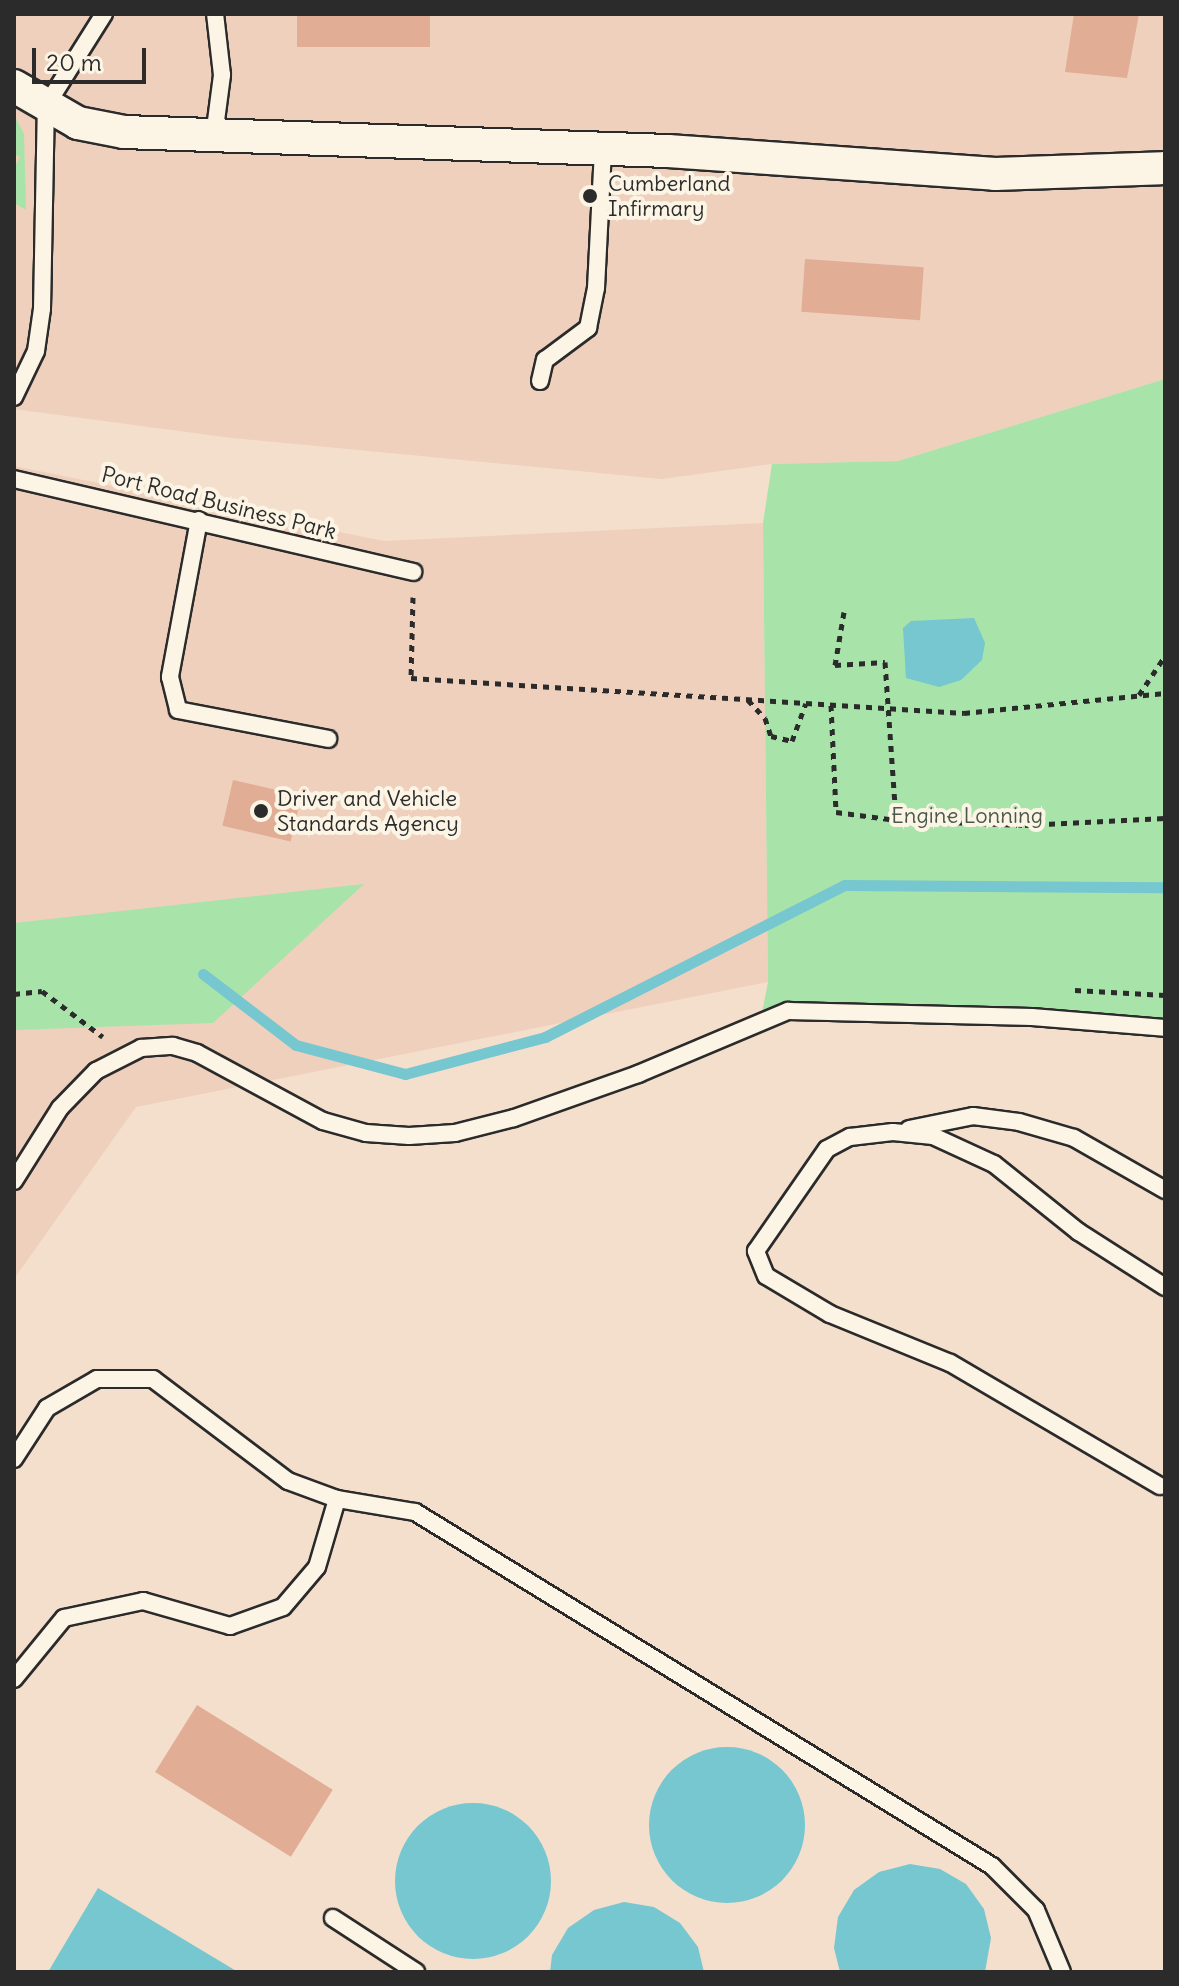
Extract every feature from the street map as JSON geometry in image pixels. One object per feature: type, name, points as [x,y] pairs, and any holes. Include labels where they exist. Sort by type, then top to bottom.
[{"type":"street","points":[[14,86],[78,123],[124,132],[603,149],[995,174],[1165,168]]},
{"type":"lane","points":[[14,397],[36,351],[42,309],[46,106],[104,14]]},
{"type":"lane","points":[[214,136],[222,75],[215,14]]},
{"type":"lane","points":[[540,381],[545,360],[588,328],[596,288],[603,149]]},
{"type":"lane","name":"Port Road Business Park","points":[[14,479],[413,572]]},
{"type":"lane","points":[[199,520],[170,677],[178,710],[328,739]]},
{"type":"lane","points":[[14,1181],[60,1108],[96,1071],[141,1048],[185,1049],[323,1121],[366,1133],[409,1136],[455,1133],[514,1118],[638,1074],[788,1011],[1032,1017],[1165,1028]]},
{"type":"lane","points":[[1163,1486],[950,1363],[830,1314],[760,1269],[756,1251],[827,1149],[850,1137],[973,1116],[1019,1122],[1074,1138],[1165,1190]]},
{"type":"lane","points":[[893,1132],[933,1136],[994,1164],[1079,1232],[1165,1287]]},
{"type":"lane","points":[[14,1459],[47,1408],[97,1379],[153,1379],[288,1481],[337,1499],[415,1512],[992,1866],[1036,1910],[1062,1972]]},
{"type":"lane","points":[[14,1679],[64,1618],[143,1601],[230,1626],[283,1607],[317,1567],[337,1499]]},
{"type":"lane","points":[[333,1918],[416,1972]]},
{"type":"path","points":[[413,572],[411,678],[964,713],[1165,693]]},
{"type":"path","points":[[844,612],[835,665],[885,662],[896,820]]},
{"type":"path","points":[[1138,696],[1165,656]]},
{"type":"path","points":[[748,700],[765,718],[771,736],[792,741],[806,703]]},
{"type":"path","points":[[831,705],[836,812],[896,820],[1025,825],[1165,818]]},
{"type":"path","points":[[1066,990],[1165,995]]},
{"type":"path","points":[[14,994],[42,991],[125,1056]]},
{"type":"shaded area","name":"Cumberland Infirmary","points":[[14,14],[1165,14],[1165,379],[898,461],[772,464],[662,479],[232,438],[14,409]]},
{"type":"shaded area","points":[[14,466],[384,541],[763,523],[768,982],[136,1107],[14,1279]]},
{"type":"green space","points":[[14,115],[24,134],[26,210],[14,203],[14,168],[20,157],[14,154]]},
{"type":"green space","name":"Engine Lonning","points":[[1165,379],[1165,1034],[1032,1017],[761,1018],[768,982],[763,523],[772,464],[898,461]]},
{"type":"green space","points":[[364,884],[213,1023],[14,1030],[14,923]]},
{"type":"water","points":[[974,618],[985,643],[982,660],[961,680],[939,687],[906,678],[903,628],[911,621]]},
{"type":"water","points":[[727,1747],[757,1753],[782,1770],[799,1795],[805,1825],[799,1855],[782,1880],[757,1897],[727,1903],[697,1897],[672,1880],[655,1855],[649,1825],[655,1795],[672,1770],[697,1753]]},
{"type":"water","points":[[473,1803],[503,1809],[528,1826],[545,1851],[551,1881],[545,1911],[528,1936],[503,1953],[473,1959],[443,1953],[418,1936],[401,1911],[395,1881],[401,1851],[418,1826],[443,1809]]},
{"type":"water","points":[[910,1864],[940,1869],[966,1884],[984,1909],[991,1938],[985,1972],[840,1972],[834,1948],[838,1917],[854,1890],[879,1872]]},
{"type":"water","points":[[98,1888],[238,1972],[48,1972]]},
{"type":"water","points":[[624,1902],[654,1907],[680,1923],[698,1947],[704,1972],[550,1972],[552,1955],[568,1928],[594,1910]]},
{"type":"building","points":[[297,14],[430,14],[430,47],[297,47]]},
{"type":"building","points":[[1074,14],[1139,14],[1127,78],[1065,72]]},
{"type":"building","points":[[805,259],[924,267],[920,320],[801,312]]},
{"type":"building","name":"Driver and Vehicle Standards Agency","points":[[233,780],[301,796],[291,842],[222,826]]},
{"type":"building","points":[[197,1705],[333,1790],[291,1857],[155,1772]]},
{"type":"waterway","points":[[203,974],[296,1045],[405,1074],[545,1037],[844,885],[1165,887]]},
{"type":"place","name":"Cumberland Infirmary","points":[[590,196]]},
{"type":"place","name":"Driver and Vehicle Standards Agency","points":[[261,811]]}]
